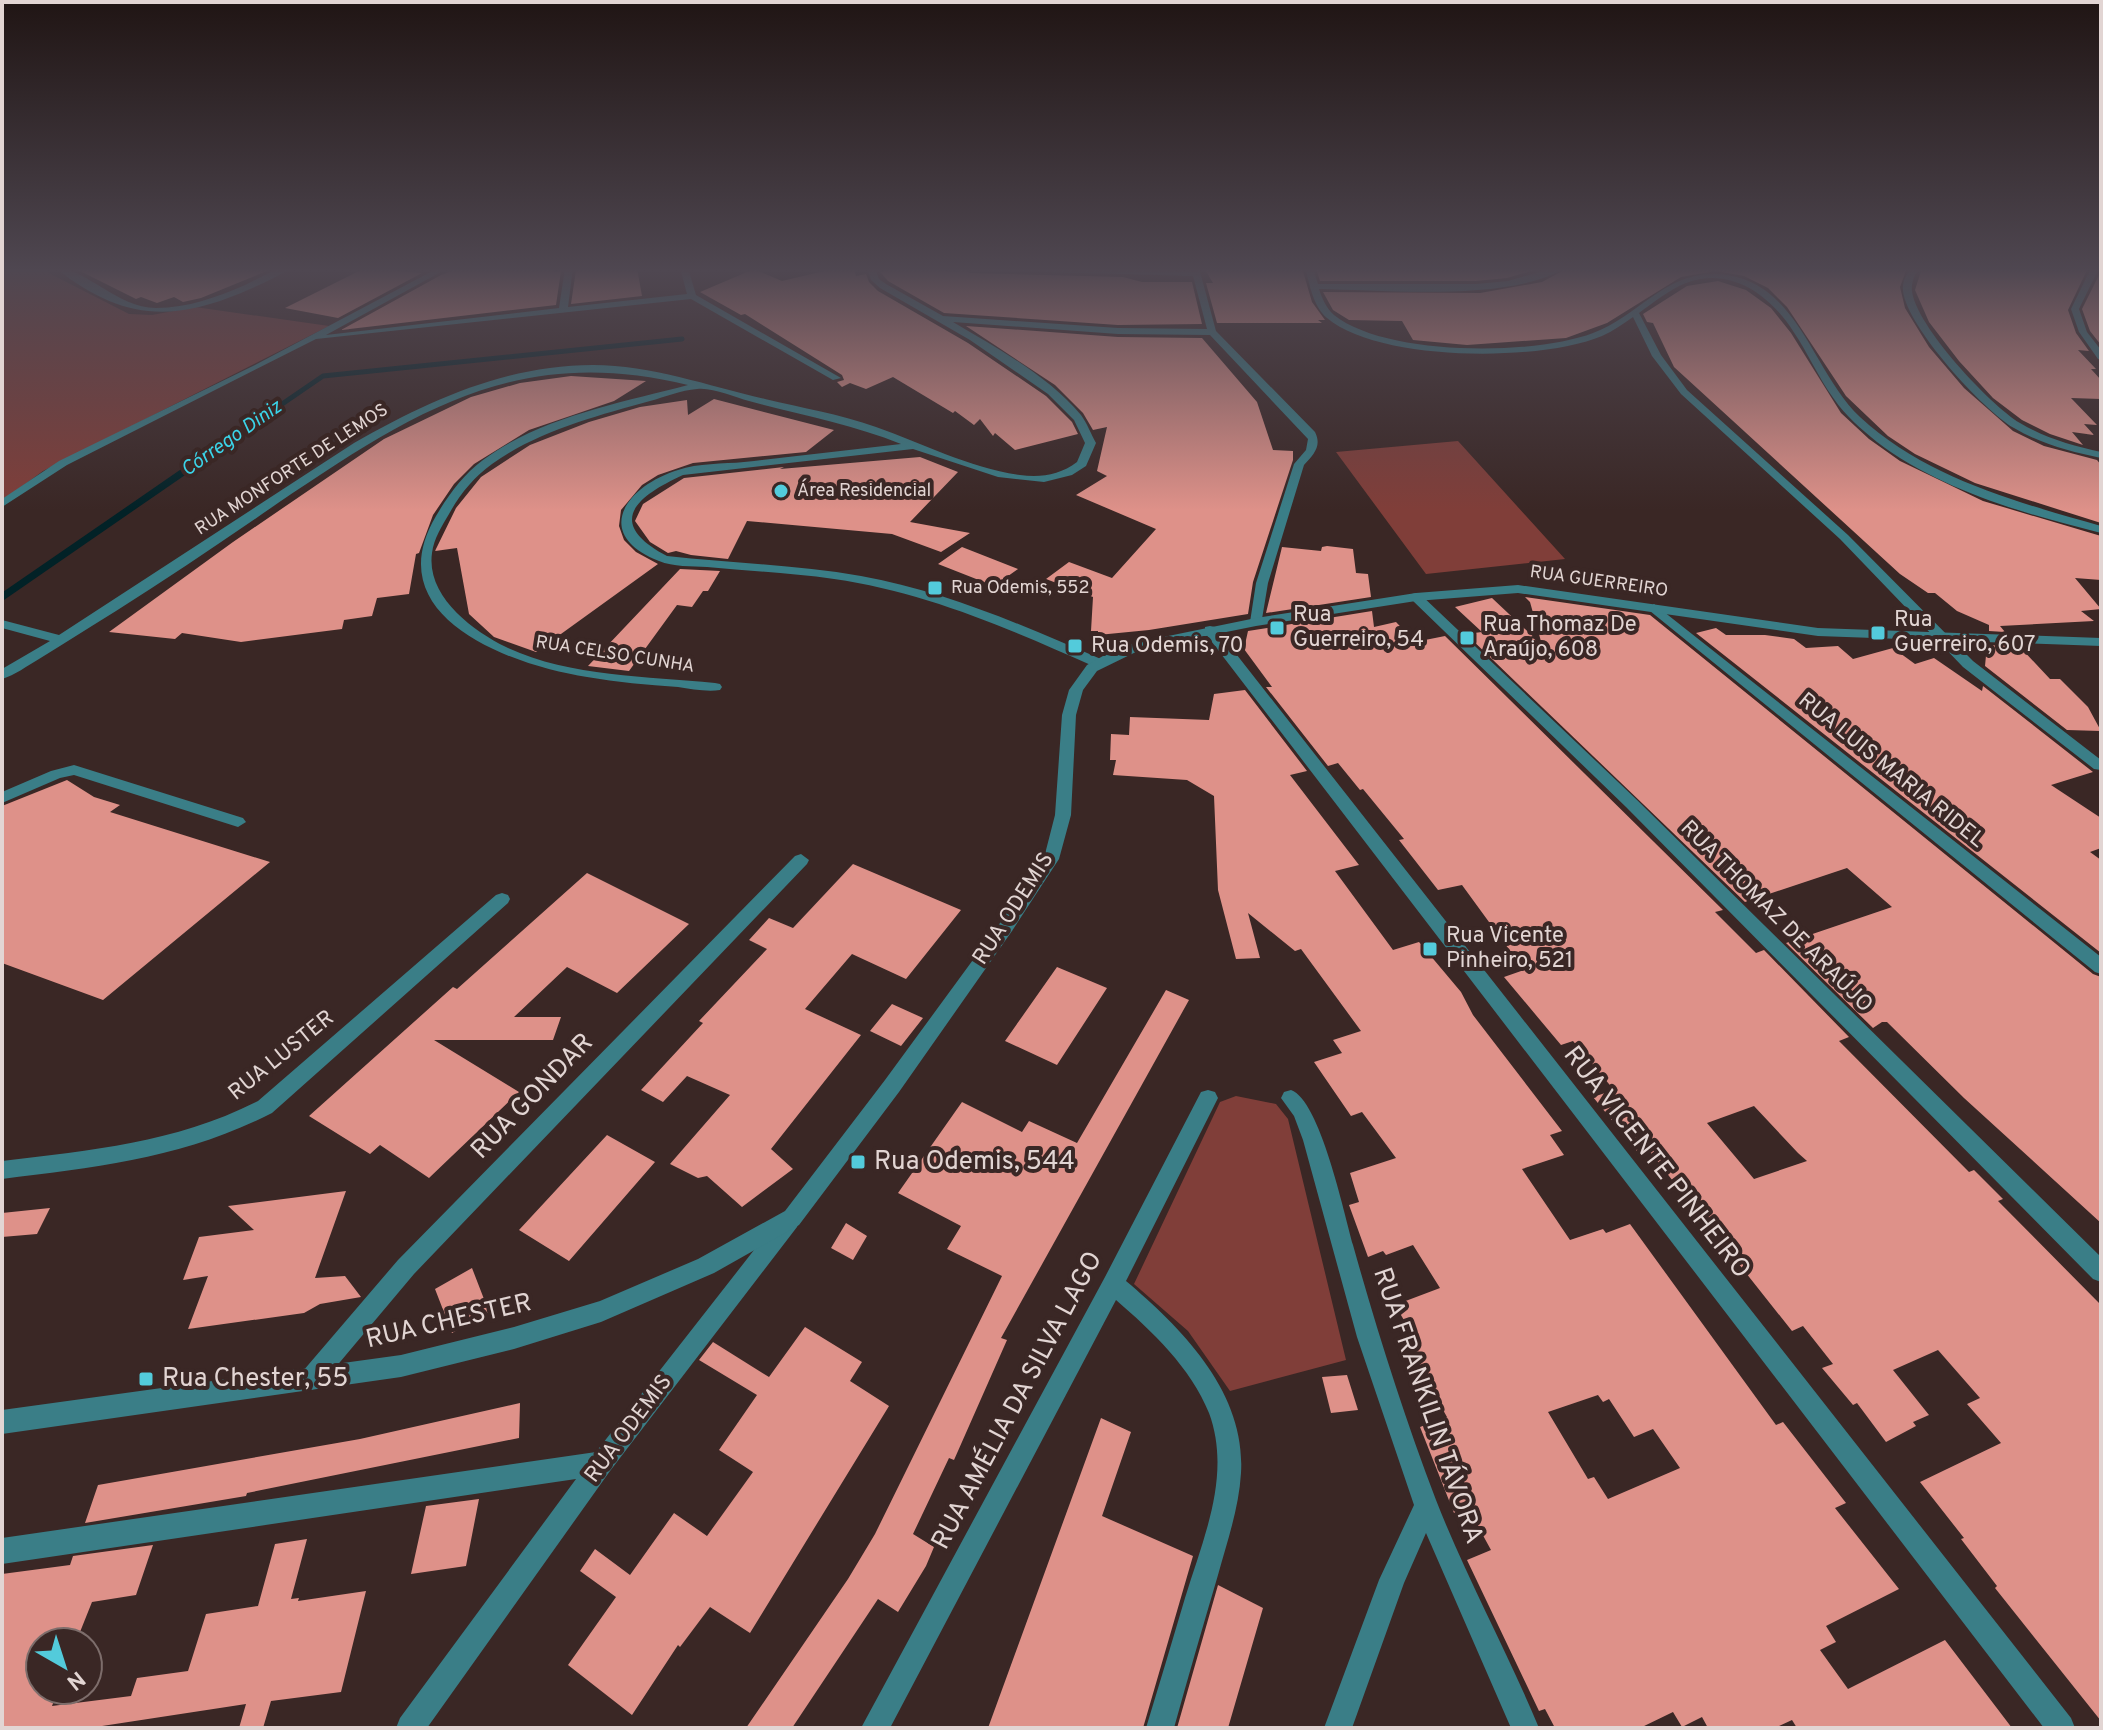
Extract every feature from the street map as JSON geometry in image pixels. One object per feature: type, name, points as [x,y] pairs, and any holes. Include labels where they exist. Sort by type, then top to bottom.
[{"type":"street","points":[[2,504],[63,463],[292,349]]},
{"type":"street","points":[[785,349],[836,378]]},
{"type":"street","name":"RUA MONFORTE DE LEMOS","points":[[2,675],[62,640],[366,440],[439,399],[486,384],[557,369],[622,369],[699,385],[866,427],[997,473],[1034,479],[1065,473],[1081,465],[1089,454],[1089,440],[1080,420],[1064,399],[1037,377],[989,349]]},
{"type":"street","points":[[1228,349],[1314,441],[1313,449],[1299,464],[1262,583],[1256,622]]},
{"type":"street","points":[[1433,349],[1504,349]]},
{"type":"street","points":[[1653,349],[1684,392],[1844,537],[1941,638],[2005,694],[2099,766]]},
{"type":"street","points":[[1807,349],[1840,403],[1888,444],[1958,481],[2052,516],[2101,530]]},
{"type":"street","points":[[1943,349],[1978,394],[2004,418],[2029,432],[2101,455]]},
{"type":"street","name":"RUA CELSO CUNHA","points":[[699,385],[579,419],[534,436],[502,454],[467,480],[444,512],[429,539],[424,566],[430,587],[450,615],[479,638],[527,660],[584,672],[715,687]]},
{"type":"street","points":[[843,452],[865,437],[866,427]]},
{"type":"street","points":[[918,446],[707,467],[659,481],[641,493],[629,507],[625,524],[629,538],[643,551],[664,559],[824,575],[890,586],[1018,630],[1098,663]]},
{"type":"street","name":"RUA GUERREIRO","points":[[1098,663],[1139,646],[1256,622],[1416,597],[1532,589],[1818,632],[2101,642]]},
{"type":"street","name":"RUA THOMAZ DE ARAÚJO","points":[[1416,597],[1631,803],[2101,1272]]},
{"type":"street","name":"RUA LUIS MARIA RIDEL","points":[[1654,608],[2101,967]]},
{"type":"street","points":[[2,624],[62,640]]},
{"type":"street","name":"RUA VICENTE PINHEIRO","points":[[1210,630],[2061,1728]]},
{"type":"street","name":"RUA ODEMIS","points":[[410,1728],[602,1463],[892,1086],[1006,927],[1053,855],[1063,815],[1069,715],[1076,690],[1098,663]]},
{"type":"street","points":[[2,798],[56,774],[74,770],[238,822]]},
{"type":"street","name":"RUA GONDAR","points":[[311,1379],[415,1256],[801,860]]},
{"type":"street","name":"RUA LUSTER","points":[[2,1170],[160,1150],[233,1126],[265,1107],[502,899]]},
{"type":"street","name":"RUA AMÉLIA DA SILVA LAGO","points":[[875,1728],[1113,1284],[1208,1098]]},
{"type":"street","name":"RUA FRANKILIN TÁVORA","points":[[1291,1098],[1302,1111],[1313,1140],[1368,1337],[1426,1505],[1525,1728]]},
{"type":"street","name":"RUA CHESTER","points":[[2,1422],[401,1366],[514,1338],[601,1311],[706,1266],[792,1218]]},
{"type":"street","points":[[1113,1284],[1157,1321],[1206,1383],[1222,1422],[1230,1462],[1220,1522],[1160,1728]]},
{"type":"street","points":[[2,1551],[602,1463]]},
{"type":"street","points":[[1340,1725],[1392,1580],[1426,1505]]},
{"type":"shaded area","points":[[2,349],[284,349],[43,471],[2,501]]},
{"type":"shaded area","points":[[1458,441],[1565,559],[1426,574],[1336,452]]},
{"type":"shaded area","points":[[1236,1096],[1276,1104],[1288,1119],[1346,1360],[1230,1391],[1188,1331],[1134,1284],[1220,1102]]},
{"type":"building","points":[[800,349],[976,349],[1046,396],[1072,422],[1078,434],[1015,450],[995,433],[993,436],[980,419],[974,425],[893,377],[866,389],[850,383],[842,387],[837,382],[844,380],[842,375]]},
{"type":"building","points":[[1000,349],[1211,349],[1257,402],[1273,450],[1293,451],[1293,460],[1253,582],[1248,614],[1098,635],[1098,631],[1091,631],[1093,597],[1046,579],[1069,562],[1112,578],[1156,529],[1076,495],[1107,476],[1097,471],[1107,427],[1093,430],[1083,413],[1055,385]]},
{"type":"building","points":[[1665,349],[1801,349],[1841,413],[1869,439],[1900,461],[1983,501],[2101,536],[2101,580],[2075,578],[2101,609],[2081,611],[2094,621],[2000,626],[2005,632],[1989,631],[1989,625],[1957,611],[1935,593],[1928,593],[1900,574],[1674,367]]},
{"type":"building","points":[[1815,349],[1930,349],[1964,388],[2013,431],[2044,446],[2097,460],[2101,465],[2101,523],[1975,483],[1915,454],[1888,436],[1846,396]]},
{"type":"building","points":[[1950,349],[2087,349],[2089,351],[2078,350],[2096,369],[2091,369],[2101,380],[2101,399],[2071,398],[2097,425],[2084,424],[2094,435],[2072,432],[2083,445],[2022,420],[1993,398]]},
{"type":"building","points":[[571,376],[646,381],[614,401],[529,430],[474,464],[454,484],[433,515],[416,554],[409,594],[377,598],[372,616],[344,620],[342,629],[241,642],[182,633],[175,639],[109,632],[233,542],[384,439],[471,397],[520,383]]},
{"type":"building","points":[[714,399],[834,430],[806,452],[693,463],[658,475],[642,485],[621,510],[619,526],[624,540],[636,552],[658,564],[536,652],[494,637],[469,614],[457,548],[435,551],[456,508],[481,477],[530,445],[589,422],[640,407],[687,400],[688,415]]},
{"type":"building","points":[[920,457],[958,472],[910,522],[970,533],[941,552],[892,534],[747,521],[728,559],[676,551],[668,553],[650,542],[635,521],[643,504],[684,478]]},
{"type":"building","points":[[962,547],[1018,569],[994,586],[938,564]]},
{"type":"building","points":[[1282,547],[1321,551],[1322,547],[1353,549],[1356,573],[1368,574],[1371,597],[1266,613]]},
{"type":"building","points":[[680,569],[720,571],[708,591],[703,591],[692,607],[677,605],[629,671],[588,666]]},
{"type":"building","points":[[1525,597],[1650,615],[2093,974],[2101,977],[2101,1223],[1964,1098],[1887,1022],[1873,1028],[1786,943],[1892,907],[1847,868],[1745,902],[1466,634],[1482,632],[1455,607],[1492,598],[1542,645],[1530,602]]},
{"type":"building","points":[[1372,611],[1374,627],[1396,622],[1415,642],[1445,636],[1723,910],[1715,912],[1756,953],[1764,950],[1849,1037],[1839,1041],[1969,1172],[1974,1170],[2003,1199],[1998,1201],[2101,1305],[2101,1721],[1995,1588],[1997,1586],[1961,1539],[1964,1538],[1920,1482],[2001,1443],[1967,1404],[1980,1398],[1938,1350],[1893,1370],[1929,1415],[1913,1422],[1916,1426],[1886,1442],[1857,1403],[1853,1405],[1822,1368],[1833,1364],[1803,1326],[1792,1331],[1646,1147],[1637,1151],[1593,1097],[1614,1090],[1573,1041],[1561,1045],[1504,977],[1524,970],[1462,885],[1438,890],[1399,840],[1404,839],[1363,789],[1360,790],[1338,763],[1328,766],[1266,687],[1272,687],[1244,649],[1248,631]],"holes":[[[1754,1106],[1807,1161],[1754,1179],[1707,1123]]]},
{"type":"building","points":[[1716,628],[1726,635],[1794,639],[1806,648],[1838,646],[1853,659],[1893,648],[1915,664],[1934,658],[1982,691],[1983,686],[2093,772],[2051,785],[2101,818],[2101,848],[2090,852],[2101,860],[2101,953],[1696,633]]},
{"type":"building","points":[[1987,645],[2019,646],[2050,679],[2060,679],[2088,707],[2101,731],[2067,730],[1985,666]]},
{"type":"building","points":[[1245,690],[1307,771],[1290,775],[1359,865],[1335,871],[1393,950],[1419,942],[1461,992],[1473,1015],[1562,1131],[1550,1135],[1564,1155],[1522,1169],[1570,1240],[1603,1229],[1606,1233],[1630,1224],[1776,1425],[1783,1422],[1846,1503],[1835,1508],[1899,1589],[1826,1626],[1836,1642],[1820,1650],[1848,1689],[1945,1640],[2012,1728],[1797,1728],[1792,1720],[1775,1728],[1708,1728],[1702,1717],[1682,1727],[1673,1712],[1640,1728],[1555,1728],[1545,1709],[1539,1711],[1467,1560],[1491,1550],[1468,1508],[1454,1513],[1420,1427],[1447,1417],[1404,1341],[1414,1337],[1395,1305],[1440,1288],[1413,1245],[1386,1255],[1383,1251],[1368,1257],[1349,1205],[1359,1202],[1350,1173],[1396,1158],[1362,1112],[1351,1116],[1314,1062],[1342,1053],[1333,1040],[1361,1031],[1301,949],[1295,951],[1248,913],[1260,958],[1236,959],[1218,890],[1214,796],[1187,780],[1113,775],[1116,760],[1110,760],[1111,734],[1129,735],[1130,717],[1209,720],[1214,694]],"holes":[[[1598,1395],[1603,1402],[1609,1399],[1634,1437],[1653,1429],[1680,1468],[1608,1499],[1594,1477],[1588,1479],[1548,1412]]]},
{"type":"building","points":[[67,780],[94,797],[120,805],[110,812],[270,862],[103,1000],[2,963],[2,806]]},
{"type":"building","points":[[853,864],[961,910],[906,979],[852,954],[805,1009],[861,1035],[771,1149],[793,1169],[742,1207],[707,1176],[698,1178],[670,1164],[730,1095],[687,1076],[663,1102],[641,1090],[703,1023],[699,1021],[767,949],[749,940],[769,918],[793,928]]},
{"type":"building","points":[[587,873],[689,924],[617,993],[567,967],[514,1017],[561,1017],[553,1040],[434,1040],[519,1092],[429,1178],[380,1145],[370,1154],[309,1116],[453,987],[457,989]]},
{"type":"building","points":[[1057,967],[1107,988],[1057,1065],[1005,1041]]},
{"type":"building","points":[[1166,990],[1189,1000],[1001,1338],[1007,1340],[954,1460],[949,1458],[913,1534],[934,1547],[926,1566],[898,1612],[878,1599],[792,1728],[746,1728],[848,1579],[875,1534],[1002,1276],[947,1249],[961,1226],[898,1193],[962,1102],[1022,1132],[1029,1121],[1077,1143]]},
{"type":"building","points":[[892,1004],[923,1018],[901,1046],[870,1031]]},
{"type":"building","points":[[607,1135],[655,1162],[569,1261],[519,1230]]},
{"type":"building","points":[[346,1191],[315,1278],[345,1276],[361,1297],[320,1304],[304,1313],[188,1329],[208,1276],[183,1280],[199,1237],[254,1230],[228,1206]]},
{"type":"building","points":[[50,1208],[37,1234],[2,1237],[2,1213]]},
{"type":"building","points":[[846,1223],[867,1236],[853,1260],[831,1248]]},
{"type":"building","points":[[472,1268],[489,1312],[452,1333],[435,1289]]},
{"type":"building","points":[[805,1327],[862,1362],[850,1381],[889,1406],[750,1633],[710,1607],[680,1647],[678,1645],[632,1715],[568,1665],[616,1597],[580,1571],[595,1549],[630,1575],[674,1513],[707,1536],[753,1472],[719,1450],[757,1395],[699,1360],[713,1342],[769,1377]]},
{"type":"building","points":[[1347,1375],[1358,1410],[1331,1413],[1322,1377]]},
{"type":"building","points":[[520,1403],[519,1438],[247,1493],[246,1496],[85,1523],[98,1485],[360,1439]]},
{"type":"building","points":[[1101,1418],[1131,1432],[1102,1516],[1193,1556],[1143,1728],[988,1728]]},
{"type":"building","points":[[479,1499],[466,1566],[411,1574],[426,1506]]},
{"type":"building","points":[[307,1539],[291,1599],[299,1598],[298,1601],[366,1591],[341,1692],[271,1701],[263,1728],[239,1728],[246,1704],[89,1728],[2,1728],[2,1574],[70,1565],[73,1556],[153,1545],[136,1595],[92,1602],[82,1626],[24,1626],[24,1706],[104,1706],[104,1699],[131,1696],[137,1678],[188,1671],[206,1614],[258,1606],[275,1544]]},
{"type":"building","points":[[1218,1585],[1263,1608],[1228,1728],[1177,1728]]},
{"type":"waterway","name":"Córrego Diniz","points":[[231,439],[323,376],[588,349]]},
{"type":"waterway","name":"Córrego Diniz","points":[[2,597],[234,437]]},
{"type":"place","name":"Área Residencial","points":[[781,491]]},
{"type":"place","name":"Rua Odemis, 552","points":[[935,588]]},
{"type":"place","name":"Rua Guerreiro, 54","points":[[1277,628]]},
{"type":"place","name":"Rua Guerreiro, 607","points":[[1878,633]]},
{"type":"place","name":"Rua Thomaz De Araújo, 608","points":[[1467,638]]},
{"type":"place","name":"Rua Odemis, 70","points":[[1075,646]]},
{"type":"place","name":"Rua Vicente Pinheiro, 521","points":[[1430,949]]},
{"type":"place","name":"Rua Odemis, 544","points":[[858,1162]]},
{"type":"place","name":"Rua Chester, 55","points":[[146,1379]]}]
